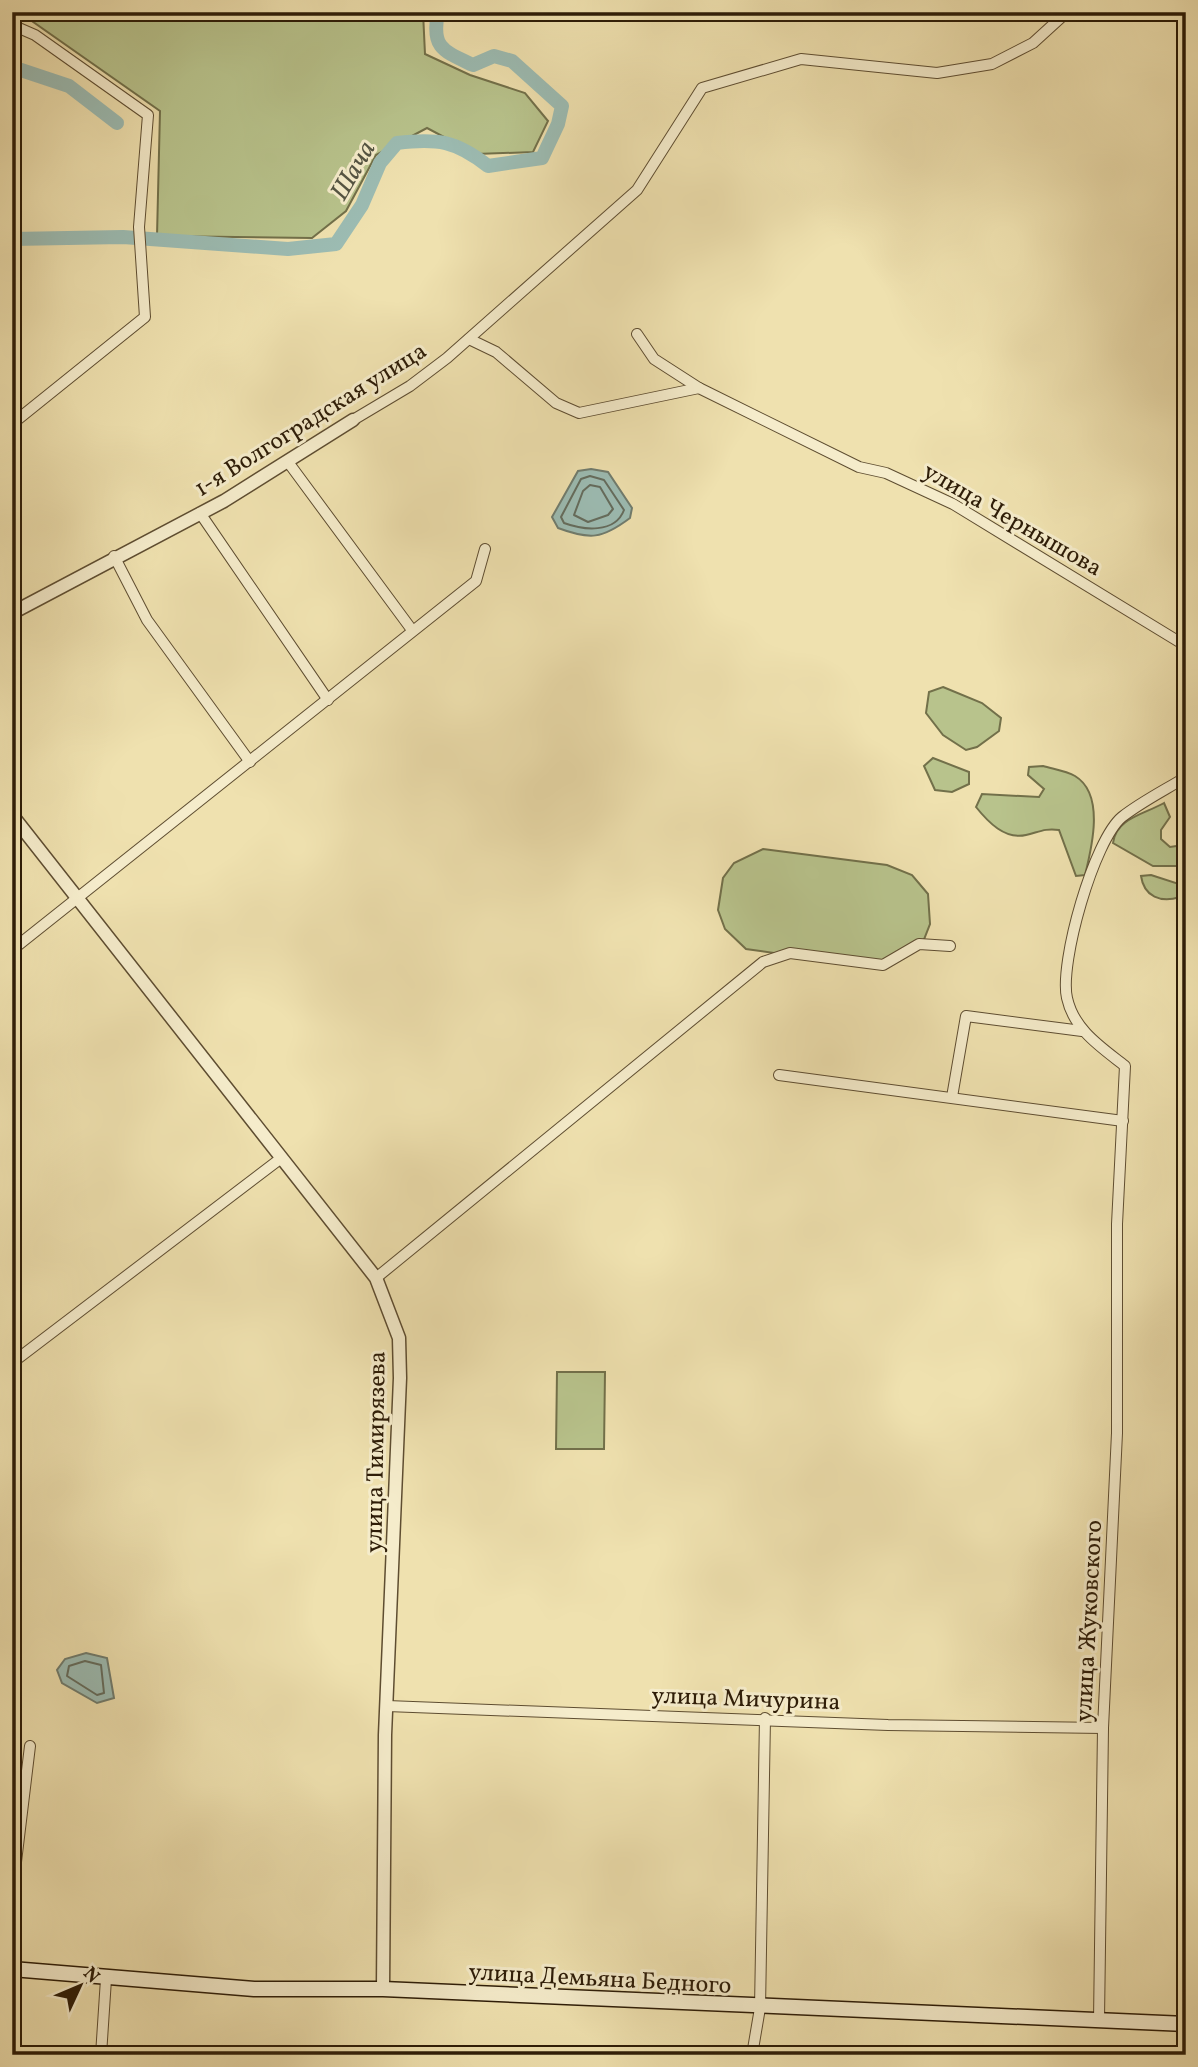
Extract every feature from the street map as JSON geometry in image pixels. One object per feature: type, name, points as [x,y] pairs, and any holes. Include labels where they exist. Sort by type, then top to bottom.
[{"type":"main road","name":"улица Демьяна Бедного","points":[[12,1969],[106,1979],[254,1989],[383,1989],[760,2008],[1186,2024]]},
{"type":"street","name":"1-я Волгоградская улица","points":[[16,610],[200,513],[410,386],[469,339],[638,190],[702,88],[801,59],[937,73],[992,64],[1033,43],[1067,12]]},
{"type":"street","points":[[12,25],[35,35],[148,115],[139,227],[145,317],[12,424]]},
{"type":"street","name":"улица Чернышова","points":[[637,334],[654,359],[699,388],[859,467],[887,473],[953,504],[1186,646]]},
{"type":"street","points":[[469,339],[496,352],[556,403],[579,413],[699,388]]},
{"type":"street","points":[[288,462],[412,630]]},
{"type":"street","points":[[200,513],[328,700]]},
{"type":"street","points":[[12,950],[477,581],[485,549]]},
{"type":"street","points":[[114,556],[147,620],[250,762]]},
{"type":"street","points":[[12,596],[16,610]]},
{"type":"street","points":[[1082,1031],[1067,998],[1071,944],[1101,844],[1120,818],[1186,777]]},
{"type":"street","name":"улица Тимирязева","points":[[12,815],[79,896],[280,1159],[376,1278],[399,1338],[400,1378],[387,1706],[383,1989]]},
{"type":"street","points":[[376,1278],[764,962],[790,953],[883,965],[919,944],[950,946]]},
{"type":"street","points":[[952,1097],[965,1016],[1082,1031]]},
{"type":"street","name":"улица Жуковского","points":[[1082,1031],[1125,1066],[1118,1223],[1117,1433],[1103,1728],[1099,2020]]},
{"type":"street","points":[[779,1075],[1123,1121]]},
{"type":"street","points":[[12,1363],[280,1159]]},
{"type":"street","name":"улица Мичурина","points":[[387,1706],[765,1718],[888,1725],[1103,1728]]},
{"type":"street","points":[[752,2055],[760,2008],[765,1718]]},
{"type":"street","points":[[12,1895],[30,1746]]},
{"type":"street","points":[[101,2055],[106,1979]]},
{"type":"green space","points":[[19,12],[423,12],[425,54],[470,75],[525,93],[548,121],[533,152],[476,154],[427,128],[376,155],[346,211],[312,238],[157,236],[160,111]]},
{"type":"green space","points":[[943,687],[982,703],[1001,718],[999,731],[977,747],[966,750],[943,735],[926,713],[929,692]]},
{"type":"green space","points":[[933,758],[969,772],[969,784],[952,792],[935,790],[924,766]]},
{"type":"green space","points":[[1043,766],[1075,776],[1084,784],[1090,795],[1094,822],[1085,875],[1076,876],[1059,830],[1011,835],[992,824],[976,807],[982,794],[1039,797],[1044,789],[1028,775],[1029,767]]},
{"type":"green space","points":[[1186,792],[1186,826],[1179,821],[1178,796]]},
{"type":"green space","points":[[1164,803],[1170,817],[1161,830],[1161,839],[1170,847],[1183,845],[1186,839],[1186,866],[1153,866],[1113,843],[1115,835],[1125,822]]},
{"type":"green space","points":[[763,849],[887,865],[912,875],[928,894],[930,924],[921,947],[885,969],[746,949],[725,929],[718,910],[723,878],[734,863]]},
{"type":"green space","points":[[1151,875],[1179,884],[1183,891],[1180,897],[1154,897],[1146,889],[1141,876]]},
{"type":"green space","points":[[557,1372],[605,1372],[604,1449],[556,1449]]},
{"type":"water","points":[[591,469],[608,472],[632,508],[630,518],[603,534],[596,535],[587,536],[558,528],[552,517],[578,471]]},
{"type":"water","points":[[86,1653],[107,1658],[114,1698],[97,1703],[62,1683],[57,1670],[65,1659]]},
{"type":"waterway","name":"Шача","points":[[12,239],[123,237],[288,249],[336,244],[362,205],[380,163],[397,143],[446,143],[466,151],[488,166],[542,158],[558,124],[562,106],[512,61],[494,56],[473,65],[447,52],[436,34],[438,12]]},
{"type":"waterway","points":[[12,67],[69,86],[117,123]]}]
